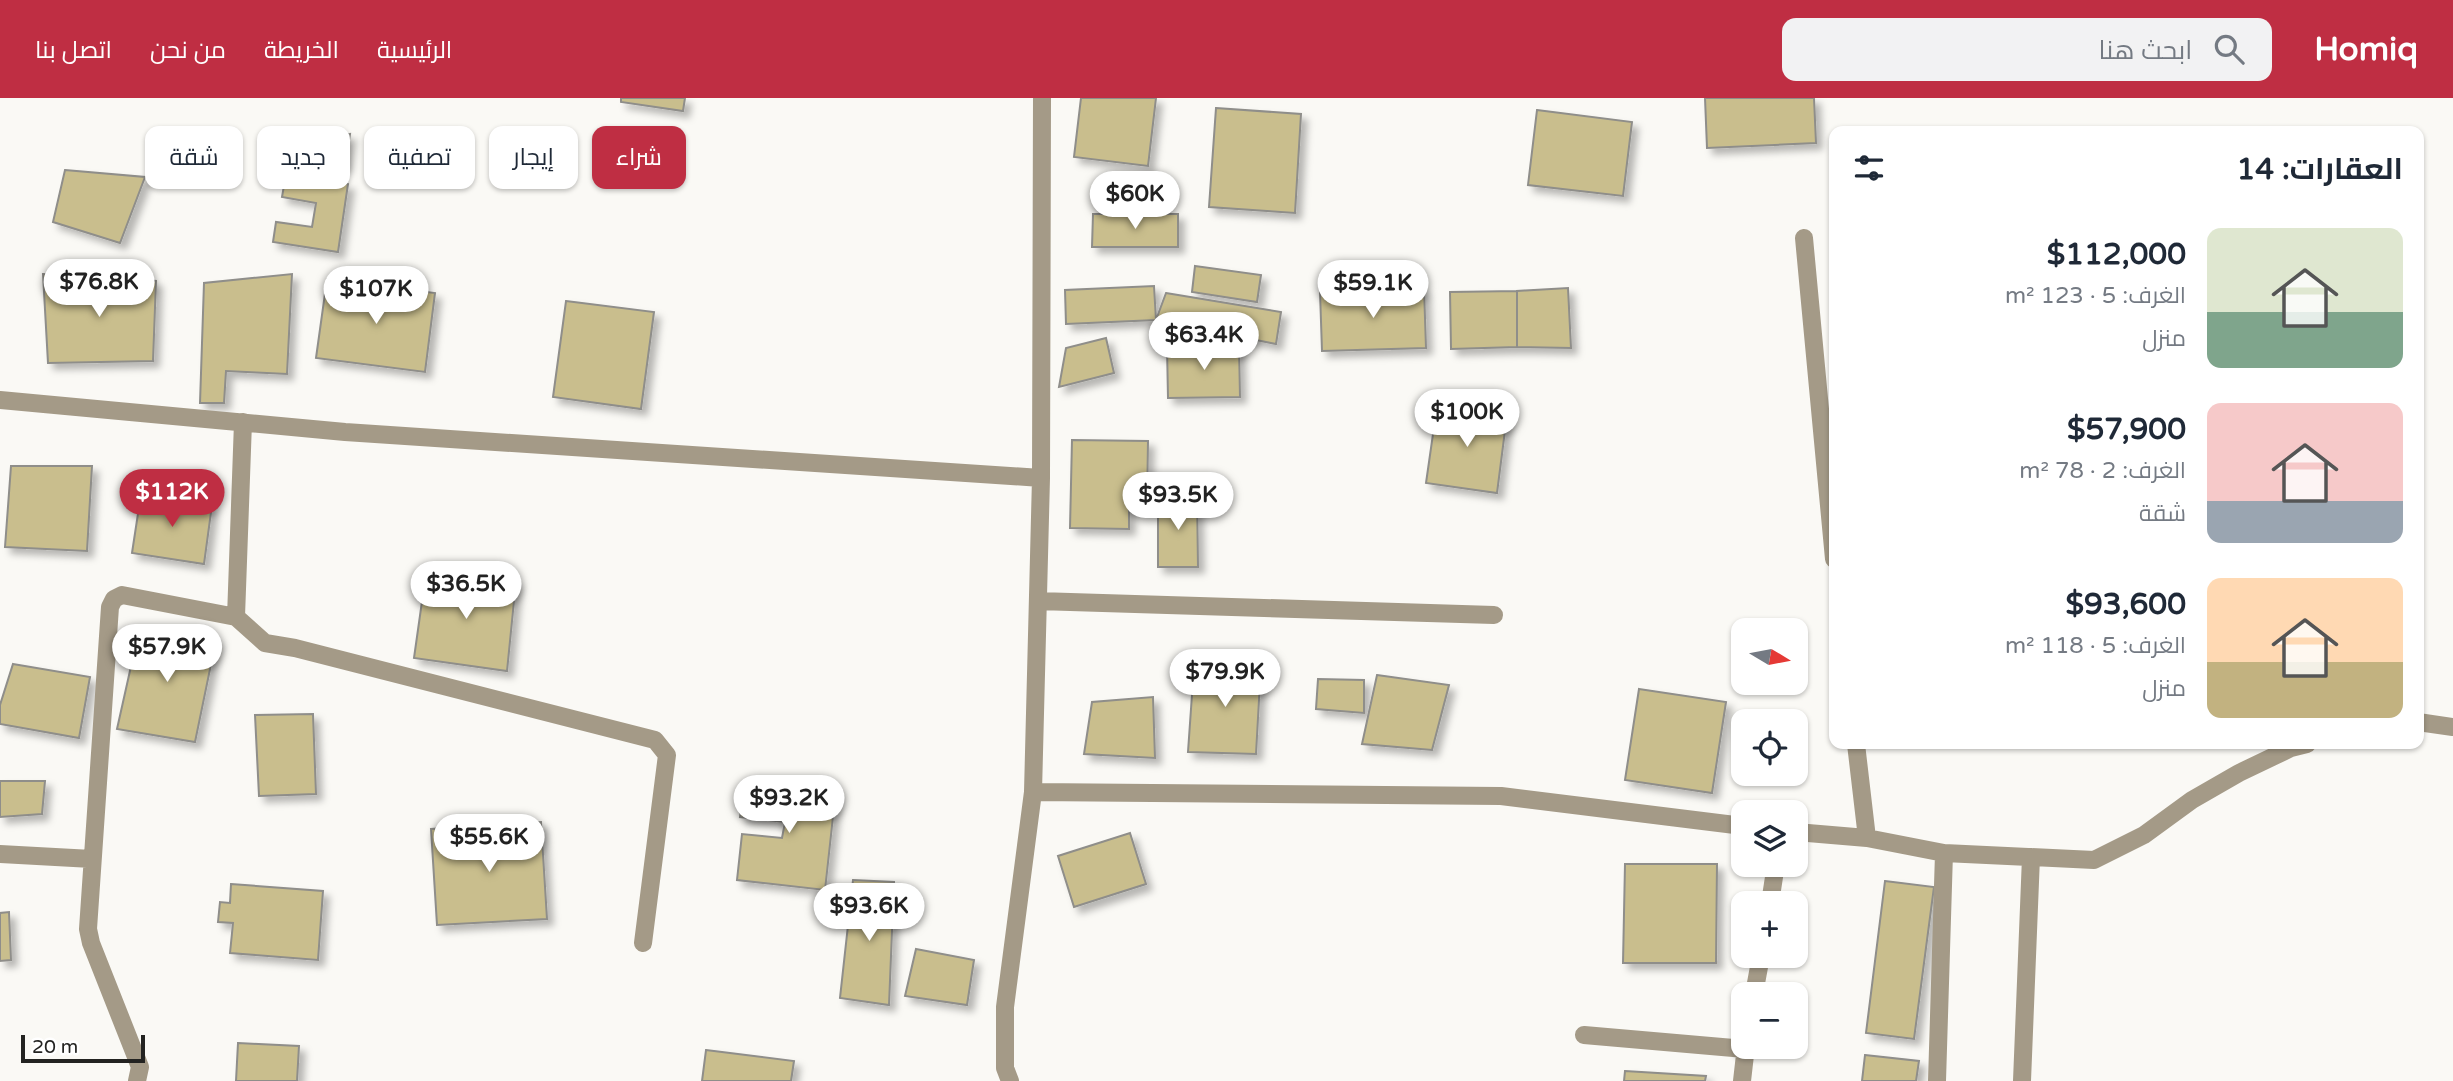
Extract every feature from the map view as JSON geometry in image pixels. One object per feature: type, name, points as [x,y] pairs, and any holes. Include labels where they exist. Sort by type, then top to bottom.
[{"type":"street","points":[[1010,1081],[1005,1068],[1005,1007],[1033,792],[1041,478],[1042,98]]},
{"type":"street","points":[[1804,238],[1829,506]]},
{"type":"street","points":[[0,400],[345,432],[1041,478]]},
{"type":"street","points":[[236,617],[243,422]]},
{"type":"street","points":[[137,1081],[140,1067],[91,943],[88,929],[110,607],[114,599],[121,595],[236,617],[265,643],[295,648],[655,740],[667,755],[643,943]]},
{"type":"street","points":[[1038,601],[1493,615]]},
{"type":"street","points":[[2424,723],[2453,727]]},
{"type":"street","points":[[1857,749],[1867,838]]},
{"type":"street","points":[[1808,833],[1867,838],[1944,853],[2094,860],[2144,835],[2192,800],[2239,773],[2289,749]]},
{"type":"street","points":[[1033,792],[1501,796],[1731,825]]},
{"type":"street","points":[[1937,1081],[1944,853]]},
{"type":"street","points":[[0,854],[92,859]]},
{"type":"street","points":[[2022,1081],[2031,857]]},
{"type":"street","points":[[1584,1035],[1731,1047]]},
{"type":"street","points":[[1742,1081],[1744,1059]]},
{"type":"building","points":[[621,98],[685,98],[683,111],[621,102]]},
{"type":"building","points":[[1081,98],[1156,98],[1148,166],[1074,157]]},
{"type":"building","points":[[1705,98],[1814,98],[1816,143],[1707,148]]},
{"type":"building","points":[[1216,108],[1301,114],[1295,213],[1209,207]]},
{"type":"building","points":[[1537,110],[1632,122],[1623,196],[1528,185]]},
{"type":"building","points":[[65,170],[145,177],[120,243],[53,222]]},
{"type":"building","points":[[283,189],[347,189],[338,252],[273,242],[276,222],[312,227],[316,203],[282,197]]},
{"type":"building","points":[[1093,214],[1178,214],[1178,247],[1092,247]]},
{"type":"building","points":[[1195,266],[1261,275],[1257,302],[1192,292]]},
{"type":"building","points":[[43,274],[156,281],[153,361],[48,363]]},
{"type":"building","points":[[292,274],[287,374],[226,371],[224,403],[200,403],[204,283]]},
{"type":"building","points":[[327,279],[435,293],[425,372],[316,358]]},
{"type":"building","points":[[1154,286],[1156,320],[1066,324],[1065,290]]},
{"type":"building","points":[[1424,288],[1426,348],[1322,351],[1320,292]]},
{"type":"building","points":[[1568,288],[1571,348],[1517,347],[1517,291]]},
{"type":"building","points":[[1517,291],[1517,347],[1451,349],[1450,292]]},
{"type":"building","points":[[1166,293],[1281,312],[1276,344],[1156,320]]},
{"type":"building","points":[[566,301],[654,312],[641,409],[553,397]]},
{"type":"building","points":[[1106,338],[1114,373],[1059,387],[1066,348]]},
{"type":"building","points":[[1239,346],[1240,397],[1168,398],[1167,347]]},
{"type":"building","points":[[1437,406],[1507,415],[1497,493],[1426,483]]},
{"type":"building","points":[[1072,440],[1148,441],[1147,503],[1129,502],[1129,529],[1070,528]]},
{"type":"building","points":[[11,466],[92,466],[87,551],[5,547]]},
{"type":"building","points":[[141,494],[212,505],[204,564],[132,553]]},
{"type":"building","points":[[1197,496],[1198,567],[1158,567],[1158,497]]},
{"type":"building","points":[[426,573],[516,581],[507,671],[414,658]]},
{"type":"building","points":[[140,626],[216,640],[195,742],[117,729]]},
{"type":"building","points":[[13,664],[90,677],[79,738],[0,724],[0,705]]},
{"type":"building","points":[[1261,664],[1256,754],[1188,752],[1194,666]]},
{"type":"building","points":[[1377,675],[1449,685],[1432,750],[1362,744]]},
{"type":"building","points":[[1318,679],[1364,680],[1364,713],[1316,709]]},
{"type":"building","points":[[1639,689],[1726,702],[1712,793],[1625,780]]},
{"type":"building","points":[[1153,697],[1155,758],[1084,754],[1092,702]]},
{"type":"building","points":[[313,714],[316,794],[259,796],[255,715]]},
{"type":"building","points":[[758,779],[836,789],[825,890],[737,880],[742,834],[782,838],[785,822],[740,817],[743,794],[756,796]]},
{"type":"building","points":[[0,781],[45,781],[42,814],[0,817]]},
{"type":"building","points":[[541,822],[547,919],[437,925],[431,829]]},
{"type":"building","points":[[1130,833],[1146,884],[1074,907],[1058,856]]},
{"type":"building","points":[[1625,864],[1717,864],[1716,963],[1623,963]]},
{"type":"building","points":[[853,880],[894,882],[889,1005],[840,998]]},
{"type":"building","points":[[1885,881],[1934,887],[1914,1039],[1866,1033]]},
{"type":"building","points":[[231,884],[323,891],[318,960],[230,953],[233,923],[218,922],[220,902],[230,903]]},
{"type":"building","points":[[9,912],[11,960],[0,961],[0,913]]},
{"type":"building","points":[[916,949],[974,960],[967,1005],[905,996]]},
{"type":"building","points":[[238,1043],[299,1046],[297,1081],[236,1081]]},
{"type":"building","points":[[706,1050],[794,1061],[791,1081],[702,1081]]},
{"type":"building","points":[[1865,1055],[1919,1061],[1916,1081],[1862,1081]]},
{"type":"building","points":[[1625,1071],[1706,1076],[1705,1081],[1624,1081]]}]
